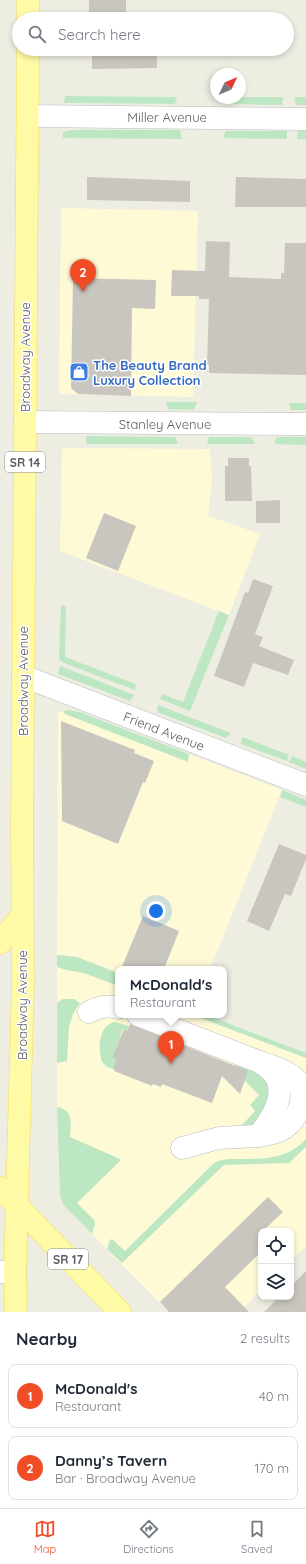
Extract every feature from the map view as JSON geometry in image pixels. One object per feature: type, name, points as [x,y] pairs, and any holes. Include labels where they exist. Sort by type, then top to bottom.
[{"type":"main road","points":[[28,0],[28,12]]},
{"type":"main road","name":"Broadway Avenue","points":[[16,1312],[8,1272],[17,1205],[23,983],[23,676],[28,56]]},
{"type":"main road","points":[[0,943],[22,915]]},
{"type":"main road","name":"SR 17","points":[[0,1188],[120,1312]]},
{"type":"street","name":"Miller Avenue","points":[[28,116],[306,119]]},
{"type":"street","name":"Stanley Avenue","points":[[25,422],[306,424]]},
{"type":"street","name":"Friend Avenue","points":[[23,676],[306,785]]},
{"type":"street","points":[[89,1012],[106,1006],[115,1008]]},
{"type":"street","points":[[146,1018],[260,1062],[269,1068],[276,1078],[280,1093],[271,1118],[258,1136],[219,1138],[182,1148]]},
{"type":"shaded area","points":[[61,208],[198,211],[193,397],[59,394]]},
{"type":"shaded area","points":[[62,448],[210,449],[212,480],[208,516],[260,534],[229,615],[60,551]]},
{"type":"shaded area","points":[[64,710],[80,712],[282,790],[211,966],[115,966],[115,972],[77,957],[57,955],[58,713]]},
{"type":"shaded area","points":[[57,962],[115,980],[115,1018],[214,1018],[306,1053],[306,1246],[294,1258],[294,1228],[258,1228],[258,1293],[239,1312],[169,1312],[64,1206],[60,1196],[57,1107]]},
{"type":"green space","points":[[65,96],[177,97],[175,104],[64,103]]},
{"type":"green space","points":[[246,97],[283,97],[282,105],[225,104],[246,104]]},
{"type":"green space","points":[[294,97],[306,97],[306,105],[296,105]]},
{"type":"green space","points":[[72,130],[180,130],[182,139],[63,138],[63,132]]},
{"type":"green space","points":[[226,131],[287,131],[287,139],[223,138]]},
{"type":"green space","points":[[298,131],[306,131],[306,139],[297,139]]},
{"type":"green space","points":[[166,402],[197,402],[194,410],[168,409]]},
{"type":"green space","points":[[289,403],[306,403],[306,410],[291,410]]},
{"type":"green space","points":[[86,436],[175,437],[178,444],[86,444]]},
{"type":"green space","points":[[209,437],[251,437],[255,444],[207,444]]},
{"type":"green space","points":[[276,437],[306,437],[306,445],[275,444]]},
{"type":"green space","points":[[61,605],[66,607],[65,657],[136,684],[135,690],[64,663],[60,660]]},
{"type":"green space","points":[[219,611],[229,615],[190,711],[160,699],[162,694],[183,702]]},
{"type":"green space","points":[[60,666],[134,695],[130,701],[58,674]]},
{"type":"green space","points":[[158,705],[231,733],[226,738],[157,712]]},
{"type":"green space","points":[[69,710],[80,712],[189,754],[188,762],[65,714],[63,711]]},
{"type":"green space","points":[[242,737],[289,755],[287,761],[241,744]]},
{"type":"green space","points":[[292,756],[306,762],[306,769],[289,762]]},
{"type":"green space","points":[[282,790],[306,800],[306,807],[280,797]]},
{"type":"green space","points":[[57,955],[77,957],[115,972],[115,985],[84,973],[57,967]]},
{"type":"green space","points":[[63,999],[74,999],[80,1003],[73,1014],[69,1027],[67,1061],[57,1063],[57,1003]]},
{"type":"green space","points":[[201,1018],[214,1018],[306,1053],[306,1058]]},
{"type":"green space","points":[[115,1022],[129,1026],[127,1031],[123,1029],[113,1057],[116,1059],[113,1069],[107,1067],[102,1062],[100,1044],[102,1033],[105,1028],[109,1024]]},
{"type":"green space","points":[[237,1061],[260,1070],[273,1087],[255,1127],[240,1127],[255,1111],[250,1105],[259,1095],[245,1081],[242,1084],[232,1073]]},
{"type":"green space","points":[[57,1107],[69,1114],[71,1123],[70,1137],[120,1159],[120,1161],[77,1203],[94,1220],[95,1224],[92,1234],[64,1206],[60,1196]]},
{"type":"green space","points":[[306,1139],[306,1147],[289,1163],[224,1165],[122,1263],[107,1249],[110,1240],[112,1239],[125,1251],[214,1163],[227,1159],[255,1159],[282,1155],[299,1146]]},
{"type":"building","points":[[89,0],[126,0],[126,12],[89,12]]},
{"type":"building","points":[[92,56],[157,56],[157,68],[92,69]]},
{"type":"building","points":[[87,177],[190,181],[190,202],[87,200]]},
{"type":"building","points":[[236,177],[306,179],[306,207],[235,207]]},
{"type":"building","points":[[206,241],[230,242],[229,277],[281,279],[281,273],[284,273],[285,243],[306,243],[306,375],[209,373],[209,365],[207,365],[209,299],[199,299],[199,296],[171,296],[172,270],[205,271]]},
{"type":"building","points":[[73,278],[156,280],[155,309],[132,308],[131,396],[78,394],[71,388]]},
{"type":"building","points":[[228,458],[249,458],[249,466],[251,466],[252,501],[225,501],[225,466],[228,466]]},
{"type":"building","points":[[280,500],[280,523],[256,523],[256,501]]},
{"type":"building","points":[[104,513],[136,526],[118,571],[86,558]]},
{"type":"building","points":[[253,579],[273,586],[255,634],[263,637],[259,646],[294,660],[288,675],[253,663],[244,687],[214,676],[245,592],[248,593]]},
{"type":"building","points":[[61,721],[135,750],[134,753],[154,761],[145,783],[143,782],[118,844],[62,821]]},
{"type":"building","points":[[279,844],[306,855],[306,859],[291,896],[285,894],[269,931],[247,921]]},
{"type":"building","points":[[143,916],[179,931],[165,966],[122,966]]},
{"type":"building","points":[[130,1024],[248,1071],[240,1094],[222,1076],[212,1103],[162,1084],[161,1087],[153,1084],[152,1086],[114,1071],[115,1070],[113,1069],[116,1059],[112,1058],[124,1029],[127,1031]]},
{"type":"building","points":[[268,1197],[283,1212],[266,1228],[258,1228],[258,1255],[225,1287],[249,1312],[169,1312],[160,1302]]},
{"type":"building","points":[[306,1271],[306,1312],[264,1312],[276,1300],[294,1300],[294,1283]]},
{"type":"place","name":"Danny’s Tavern","points":[[83,292]]},
{"type":"place","name":"The Beauty Brand Luxury Collection","points":[[79,372]]},
{"type":"place","name":"McDonald's","points":[[171,1064]]}]
